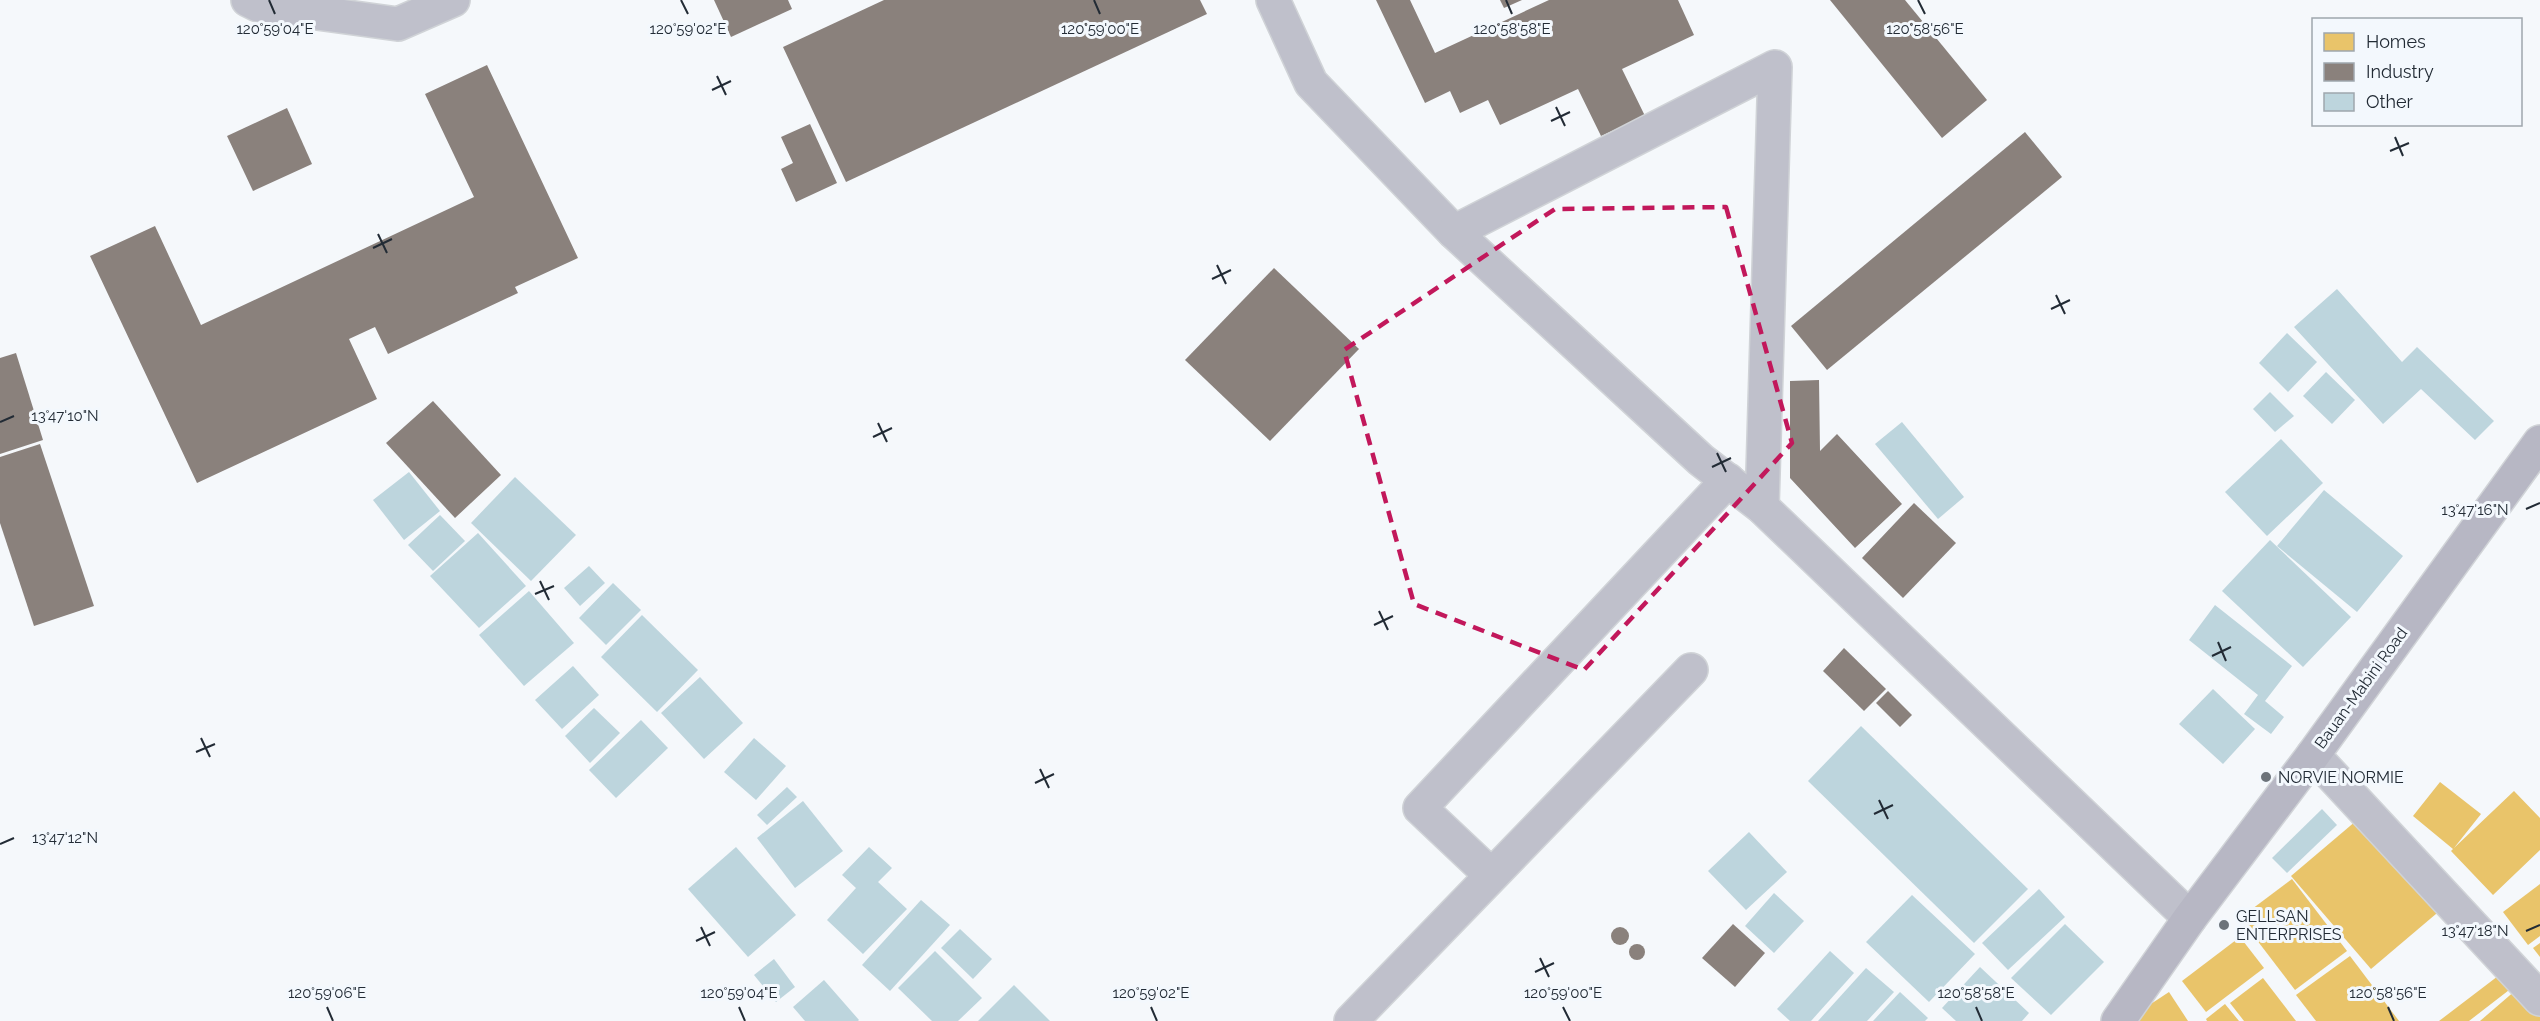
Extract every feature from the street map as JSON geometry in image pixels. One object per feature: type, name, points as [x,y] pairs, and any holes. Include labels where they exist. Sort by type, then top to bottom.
[{"type":"main road","name":"Bauan-Mabini Road","points":[[2118,1021],[2190,918],[2313,755],[2540,442]]},
{"type":"street","points":[[248,0],[258,5],[398,24],[453,0]]},
{"type":"street","points":[[1273,0],[1311,83],[1454,232],[1701,459],[1762,507],[2190,918]]},
{"type":"street","points":[[1454,232],[1775,67],[1762,507]]},
{"type":"street","points":[[1491,875],[1420,808],[1728,480]]},
{"type":"street","points":[[1351,1021],[1690,670]]},
{"type":"street","points":[[2313,755],[2540,999]]},
{"type":"highlighted area","points":[[1726,207],[1792,443],[1584,670],[1414,604],[1344,350],[1555,209]]},
{"type":"building: Homes","points":[[2440,782],[2481,814],[2454,848],[2514,791],[2540,818],[2540,850],[2493,895],[2451,851],[2453,849],[2413,816]]},
{"type":"building: Homes","points":[[2363,815],[2443,908],[2371,969],[2291,876]]},
{"type":"building: Homes","points":[[2292,879],[2347,951],[2295,990],[2240,918]]},
{"type":"building: Homes","points":[[2540,884],[2540,936],[2528,945],[2503,912]]},
{"type":"building: Homes","points":[[2240,937],[2264,968],[2206,1012],[2182,981]]},
{"type":"building: Homes","points":[[2540,943],[2540,957],[2533,948]]},
{"type":"building: Homes","points":[[2350,956],[2399,1021],[2316,1021],[2296,995]]},
{"type":"building: Homes","points":[[2502,973],[2513,987],[2469,1021],[2439,1021]]},
{"type":"building: Homes","points":[[2263,978],[2296,1021],[2244,1021],[2230,1003]]},
{"type":"building: Homes","points":[[2516,990],[2540,1017],[2540,1021],[2480,1021]]},
{"type":"building: Homes","points":[[2169,992],[2188,1021],[2125,1021]]},
{"type":"building: Homes","points":[[2225,1004],[2239,1021],[2207,1021],[2206,1019]]},
{"type":"building: Industry","points":[[714,0],[788,0],[792,9],[731,37]]},
{"type":"building: Industry","points":[[884,0],[1200,0],[1207,14],[846,182],[783,47]]},
{"type":"building: Industry","points":[[1376,0],[1410,0],[1435,53],[1549,0],[1678,0],[1694,35],[1622,69],[1645,116],[1601,136],[1578,89],[1500,125],[1488,100],[1460,113],[1450,91],[1425,103]]},
{"type":"building: Industry","points":[[1500,0],[1522,0],[1504,8]]},
{"type":"building: Industry","points":[[1830,0],[1905,0],[1987,100],[1942,138]]},
{"type":"building: Industry","points":[[487,65],[578,258],[515,287],[518,293],[388,354],[375,327],[349,339],[377,399],[197,483],[90,256],[155,226],[201,325],[474,197],[425,94]]},
{"type":"building: Industry","points":[[287,108],[312,164],[253,191],[227,136]]},
{"type":"building: Industry","points":[[810,124],[837,183],[796,202],[781,169],[793,163],[781,137]]},
{"type":"building: Industry","points":[[2025,132],[2062,177],[1827,370],[1791,326]]},
{"type":"building: Industry","points":[[1274,268],[1359,349],[1270,441],[1185,360]]},
{"type":"building: Industry","points":[[16,353],[43,440],[0,454],[0,358]]},
{"type":"building: Industry","points":[[1819,380],[1820,451],[1837,434],[1902,504],[1855,548],[1790,478],[1790,381]]},
{"type":"building: Industry","points":[[433,401],[501,475],[455,518],[386,443]]},
{"type":"building: Industry","points":[[40,444],[94,606],[34,626],[0,523],[0,457]]},
{"type":"building: Industry","points":[[1914,503],[1956,543],[1903,598],[1862,558]]},
{"type":"building: Industry","points":[[1844,648],[1886,689],[1864,711],[1823,671]]},
{"type":"building: Industry","points":[[1888,691],[1912,715],[1900,727],[1876,703]]},
{"type":"building: Industry","points":[[1733,924],[1765,953],[1735,987],[1702,958]]},
{"type":"building: Industry","points":[[1616,927],[1624,927],[1629,932],[1627,943],[1616,945],[1611,940],[1611,932]]},
{"type":"building: Industry","points":[[1634,944],[1640,944],[1645,952],[1643,958],[1634,960],[1629,955],[1629,949]]},
{"type":"building: Other","points":[[2337,289],[2402,362],[2417,347],[2494,421],[2475,440],[2421,389],[2383,424],[2294,327]]},
{"type":"building: Other","points":[[2287,333],[2317,362],[2288,392],[2259,363]]},
{"type":"building: Other","points":[[2326,372],[2355,400],[2332,424],[2303,396]]},
{"type":"building: Other","points":[[2270,392],[2294,416],[2275,432],[2253,409]]},
{"type":"building: Other","points":[[1902,422],[1964,497],[1938,519],[1875,444]]},
{"type":"building: Other","points":[[2281,439],[2323,483],[2267,536],[2225,492]]},
{"type":"building: Other","points":[[409,472],[440,511],[404,540],[373,500]]},
{"type":"building: Other","points":[[515,477],[576,535],[531,581],[471,523]]},
{"type":"building: Other","points":[[2324,490],[2403,556],[2357,612],[2277,546]]},
{"type":"building: Other","points":[[440,515],[465,541],[433,571],[408,545]]},
{"type":"building: Other","points":[[478,533],[526,586],[479,628],[430,576]]},
{"type":"building: Other","points":[[2270,540],[2351,617],[2303,667],[2222,591]]},
{"type":"building: Other","points":[[589,566],[605,583],[580,606],[564,588]]},
{"type":"building: Other","points":[[613,583],[641,610],[606,645],[579,618]]},
{"type":"building: Other","points":[[529,591],[574,643],[524,686],[479,635]]},
{"type":"building: Other","points":[[2215,605],[2292,666],[2265,701],[2284,717],[2271,734],[2244,714],[2258,695],[2189,640]]},
{"type":"building: Other","points":[[642,615],[698,670],[657,712],[601,657]]},
{"type":"building: Other","points":[[573,666],[599,695],[562,729],[535,700]]},
{"type":"building: Other","points":[[700,677],[743,723],[704,759],[661,713]]},
{"type":"building: Other","points":[[2213,689],[2255,729],[2223,764],[2179,724]]},
{"type":"building: Other","points":[[594,708],[620,733],[590,763],[565,736]]},
{"type":"building: Other","points":[[641,720],[668,748],[616,798],[589,770]]},
{"type":"building: Other","points":[[1861,726],[2028,889],[1974,943],[1808,781]]},
{"type":"building: Other","points":[[754,738],[786,766],[756,800],[724,772]]},
{"type":"building: Other","points":[[787,787],[797,797],[767,825],[757,815]]},
{"type":"building: Other","points":[[803,801],[843,851],[795,888],[757,838]]},
{"type":"building: Other","points":[[2322,809],[2337,825],[2287,873],[2272,858]]},
{"type":"building: Other","points":[[1749,832],[1787,872],[1746,910],[1708,871]]},
{"type":"building: Other","points":[[736,847],[796,915],[748,957],[688,889]]},
{"type":"building: Other","points":[[869,847],[892,868],[878,882],[907,909],[863,954],[827,920],[856,888],[842,875]]},
{"type":"building: Other","points":[[2039,889],[2065,917],[2008,970],[1982,943]]},
{"type":"building: Other","points":[[1774,893],[1804,921],[1774,953],[1745,926]]},
{"type":"building: Other","points":[[1912,895],[1975,954],[1929,1002],[1866,942]]},
{"type":"building: Other","points":[[921,900],[950,925],[890,991],[862,965]]},
{"type":"building: Other","points":[[2065,924],[2104,962],[2051,1015],[2011,978]]},
{"type":"building: Other","points":[[960,929],[992,959],[973,979],[941,948]]},
{"type":"building: Other","points":[[935,951],[982,998],[958,1021],[932,1021],[898,988]]},
{"type":"building: Other","points":[[1830,951],[1854,973],[1811,1021],[1790,1021],[1777,1009]]},
{"type":"building: Other","points":[[774,959],[795,987],[776,1002],[754,975]]},
{"type":"building: Other","points":[[1980,967],[2029,1013],[2022,1021],[1956,1021],[1942,1008]]},
{"type":"building: Other","points":[[1866,968],[1894,992],[1867,1021],[1818,1021]]},
{"type":"building: Other","points":[[824,980],[858,1021],[805,1021],[793,1007]]},
{"type":"building: Other","points":[[1014,985],[1050,1021],[978,1021]]},
{"type":"building: Other","points":[[1900,992],[1928,1018],[1925,1021],[1873,1021]]},
{"type":"place","name":"NORVIE NORMIE","points":[[2266,777]]},
{"type":"place","name":"GELLSAN ENTERPRISES","points":[[2224,925]]}]
